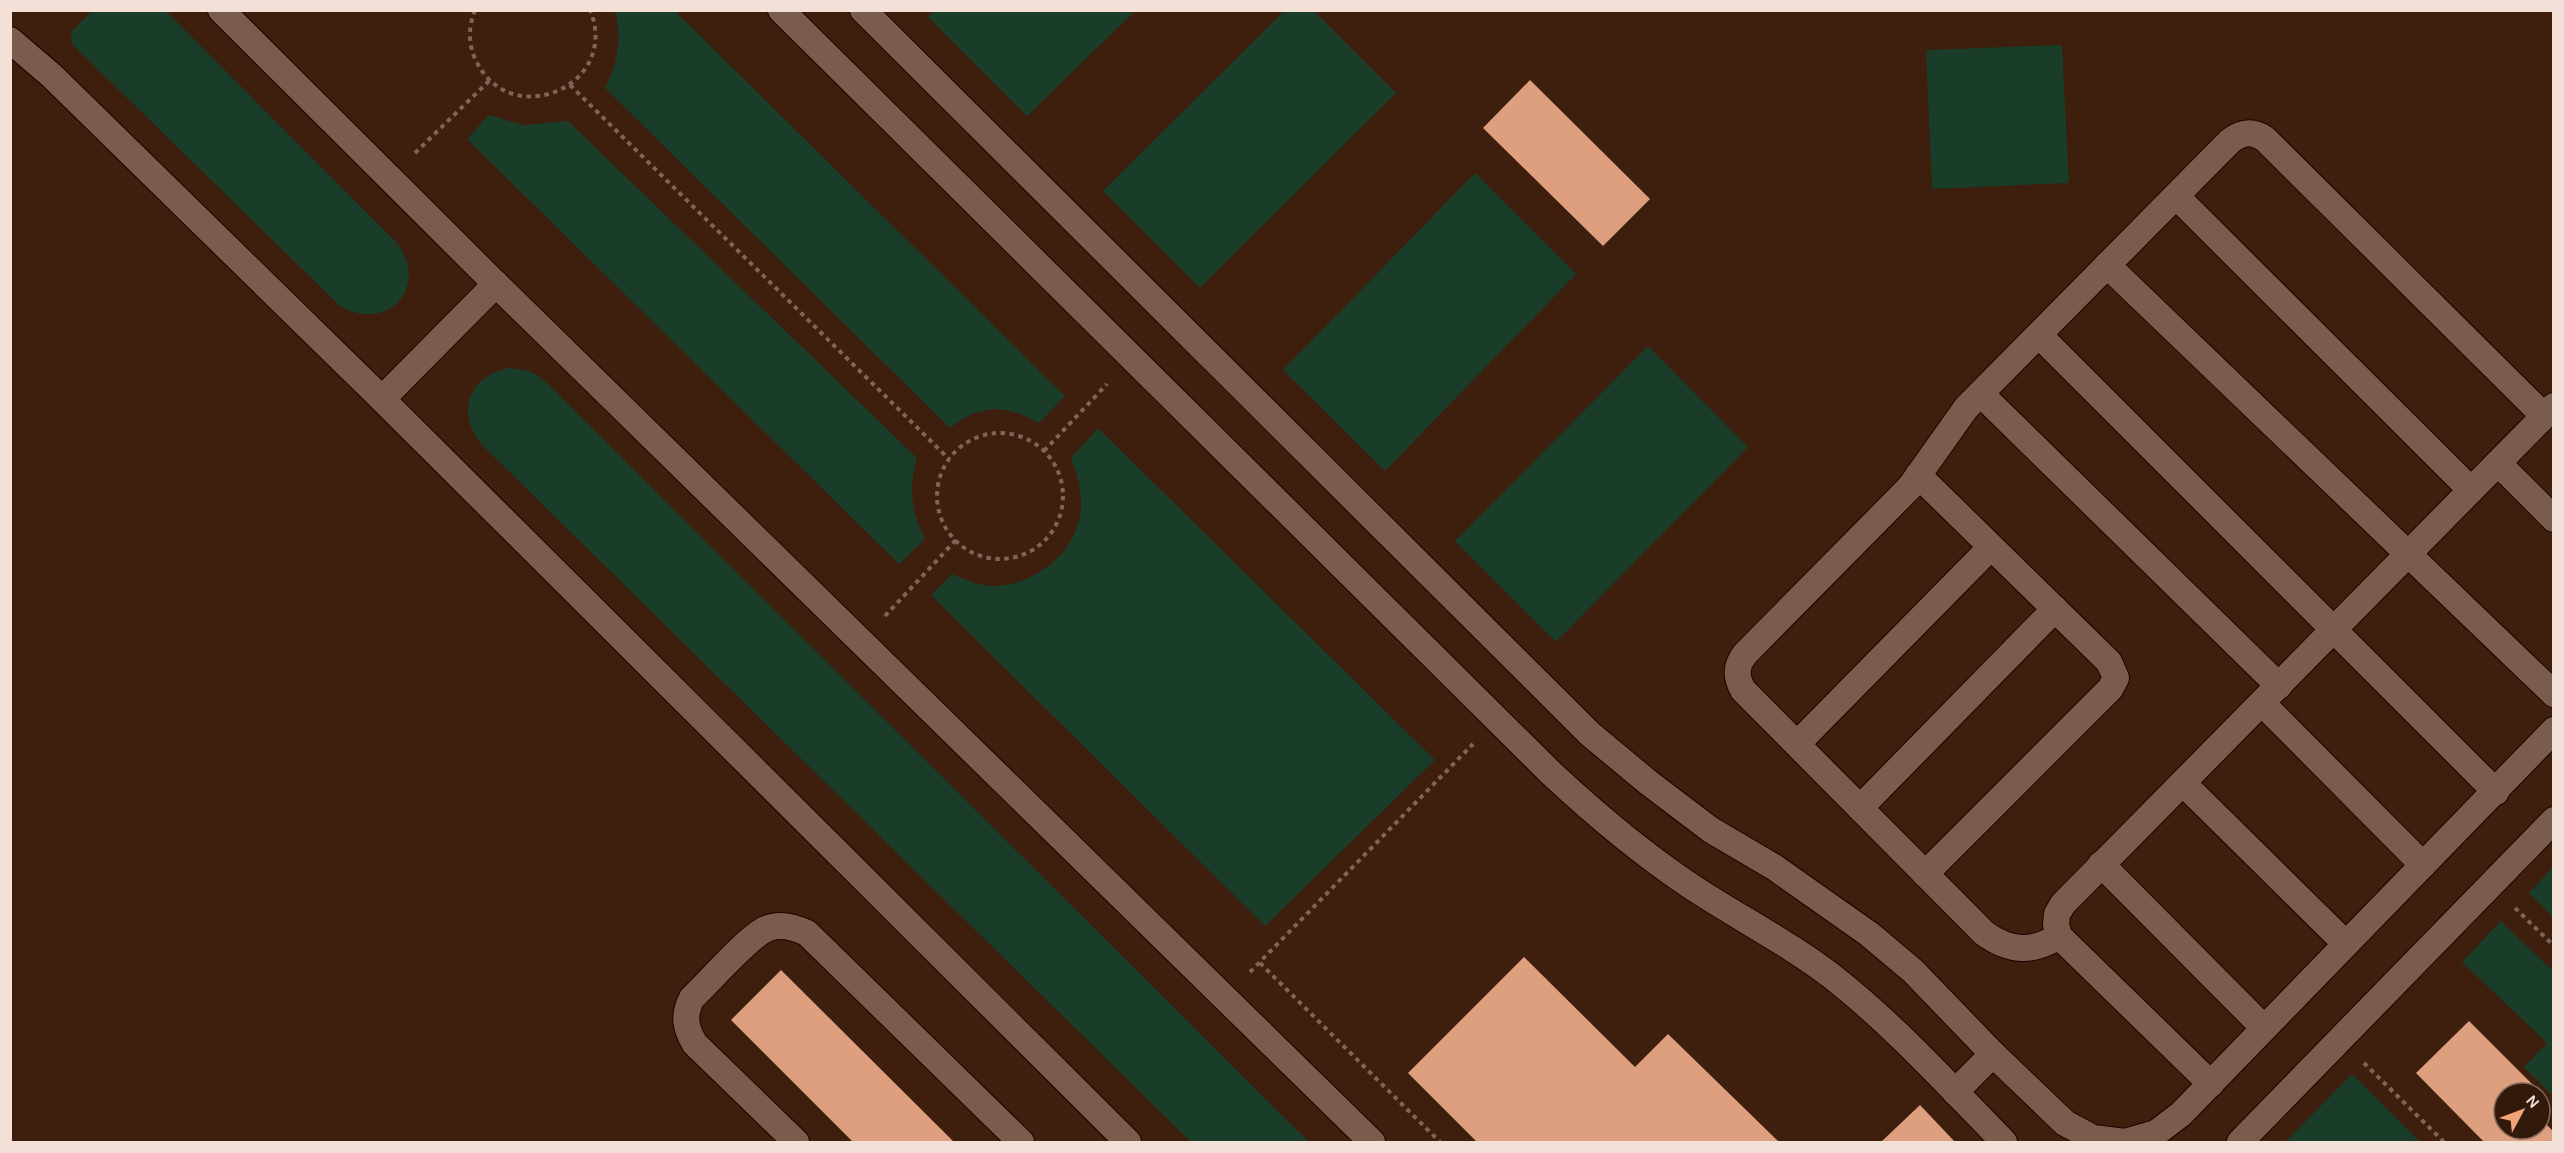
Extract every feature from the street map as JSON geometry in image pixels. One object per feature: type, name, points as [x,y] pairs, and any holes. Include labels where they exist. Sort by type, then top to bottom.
[{"type":"lane","points":[[221,10],[496,284],[1372,1143]]},
{"type":"lane","points":[[782,10],[1497,720],[1595,814],[1689,885],[1787,946],[1833,978],[1876,1013],[2004,1143]]},
{"type":"lane","points":[[863,10],[1590,734],[1711,830],[1774,867],[1869,934],[1913,971],[1992,1054],[2065,1123],[2093,1138],[2125,1142],[2156,1133],[2181,1114],[2496,792],[2553,730]]},
{"type":"lane","points":[[10,40],[52,76],[382,399],[1128,1143]]},
{"type":"lane","points":[[2059,936],[2045,945],[2030,949],[2013,948],[1998,943],[1984,933],[1743,690],[1738,681],[1737,671],[1740,662],[1918,475],[1955,423],[1981,394],[2239,134],[2250,132],[2258,134],[2549,411],[2101,864],[2063,904],[2057,914],[2056,925],[2059,936],[2211,1084]]},
{"type":"lane","points":[[2176,196],[2471,490]]},
{"type":"lane","points":[[2108,265],[2553,694]]},
{"type":"lane","points":[[382,399],[496,284]]},
{"type":"lane","points":[[2039,335],[2496,792]]},
{"type":"lane","points":[[1981,394],[2270,695],[2423,865]]},
{"type":"lane","points":[[2498,463],[2553,519]]},
{"type":"lane","points":[[1918,475],[2109,662],[2116,678],[2114,684],[1925,874]]},
{"type":"lane","points":[[1797,744],[1991,547]]},
{"type":"lane","points":[[1860,808],[2055,609]]},
{"type":"lane","points":[[2183,783],[2346,944]]},
{"type":"lane","points":[[2240,1143],[2553,820]]},
{"type":"lane","points":[[2101,864],[2264,1028]]},
{"type":"lane","points":[[796,1143],[695,1044],[688,1033],[685,1020],[692,998],[753,939],[765,930],[781,926],[794,927],[807,933],[1021,1143]]},
{"type":"lane","points":[[1955,1092],[1992,1054]]},
{"type":"path","points":[[475,10],[470,32],[472,49],[478,66],[490,80],[504,90],[520,96],[538,97],[555,93],[570,85],[583,72],[592,56],[596,38],[594,20],[590,10]]},
{"type":"path","points":[[390,178],[490,80]]},
{"type":"path","points":[[570,85],[949,459]]},
{"type":"path","points":[[1044,451],[1132,357]]},
{"type":"path","points":[[995,433],[1013,434],[1030,440],[1044,451],[1055,465],[1062,482],[1063,500],[1060,518],[1045,540],[1023,555],[1005,559],[987,557],[970,551],[956,540],[942,518],[937,492],[941,474],[949,459],[961,446],[977,437],[995,433]]},
{"type":"path","points":[[861,642],[956,540]]},
{"type":"path","points":[[1225,998],[1497,720]]},
{"type":"path","points":[[2491,884],[2553,946]]},
{"type":"path","points":[[1260,963],[1440,1143]]},
{"type":"path","points":[[2341,1039],[2444,1143]]},
{"type":"shaded area","points":[[10,11],[2553,11],[2553,1142],[11,1142]]},
{"type":"green space","points":[[935,10],[1135,11],[1027,116],[928,17]]},
{"type":"green space","points":[[92,11],[166,11],[396,242],[406,258],[409,274],[406,289],[399,301],[388,309],[374,314],[358,313],[340,306],[72,44],[71,32]]},
{"type":"green space","points":[[615,11],[675,11],[1065,396],[1039,423],[1015,412],[993,409],[972,414],[950,428],[605,88],[618,50]]},
{"type":"green space","points":[[1284,11],[1314,11],[1396,93],[1200,288],[1103,191]]},
{"type":"green space","points":[[2062,45],[2069,183],[1932,189],[1926,50]]},
{"type":"green space","points":[[489,115],[523,125],[568,121],[917,458],[912,479],[912,499],[925,539],[899,564],[467,139]]},
{"type":"green space","points":[[1475,173],[1576,274],[1385,471],[1283,370]]},
{"type":"green space","points":[[1648,346],[1748,447],[1556,642],[1455,541]]},
{"type":"green space","points":[[508,368],[529,372],[547,383],[1309,1142],[1191,1142],[481,444],[469,420],[470,397],[483,379]]},
{"type":"green space","points":[[1098,428],[1435,760],[1265,926],[931,595],[952,574],[979,584],[997,586],[1029,578],[1057,559],[1075,532],[1080,515],[1080,488],[1071,458]]},
{"type":"green space","points":[[2553,867],[2553,917],[2529,893]]},
{"type":"green space","points":[[2501,921],[2553,971],[2553,1096],[2552,1081],[2538,1081],[2524,1067],[2547,1043],[2462,962]]},
{"type":"green space","points":[[2352,1074],[2420,1142],[2285,1142]]},
{"type":"building","points":[[1530,80],[1650,199],[1603,246],[1483,128]]},
{"type":"building","points":[[1524,957],[1635,1067],[1668,1034],[1779,1142],[1477,1142],[1408,1073]]},
{"type":"building","points":[[781,970],[954,1142],[853,1142],[731,1020]]},
{"type":"building","points":[[2469,1021],[2529,1081],[2492,1081],[2492,1141],[2551,1141],[2484,1142],[2416,1073]]},
{"type":"building","points":[[1920,1105],[1955,1142],[1881,1142]]}]
